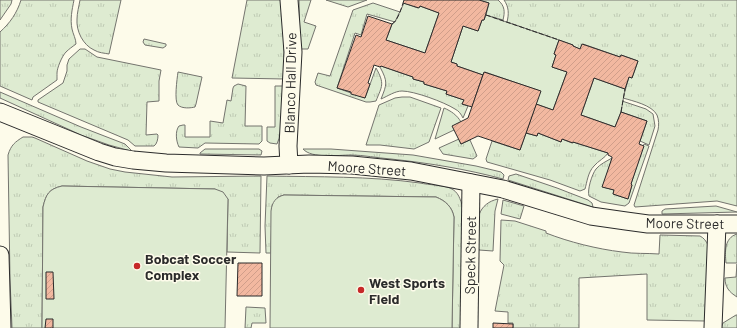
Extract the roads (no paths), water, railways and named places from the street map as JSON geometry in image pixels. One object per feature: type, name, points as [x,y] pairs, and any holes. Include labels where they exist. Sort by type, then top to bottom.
[{"type":"street","name":"Blanco Hall Drive","points":[[289,0],[293,52],[288,146],[289,165]]},
{"type":"street","name":"Moore Street","points":[[0,112],[99,152],[127,159],[166,163],[264,166],[309,164],[352,165],[411,171],[503,189],[591,216],[626,222],[648,224],[737,224]]},
{"type":"street","name":"Speck Street","points":[[469,328],[471,183]]},
{"type":"street","points":[[713,328],[717,224]]},
{"type":"street","points":[[0,254],[2,328]]},
{"type":"place","name":"Bobcat Soccer Complex","points":[[137,266]]},
{"type":"place","name":"West Sports Field","points":[[361,290]]}]
